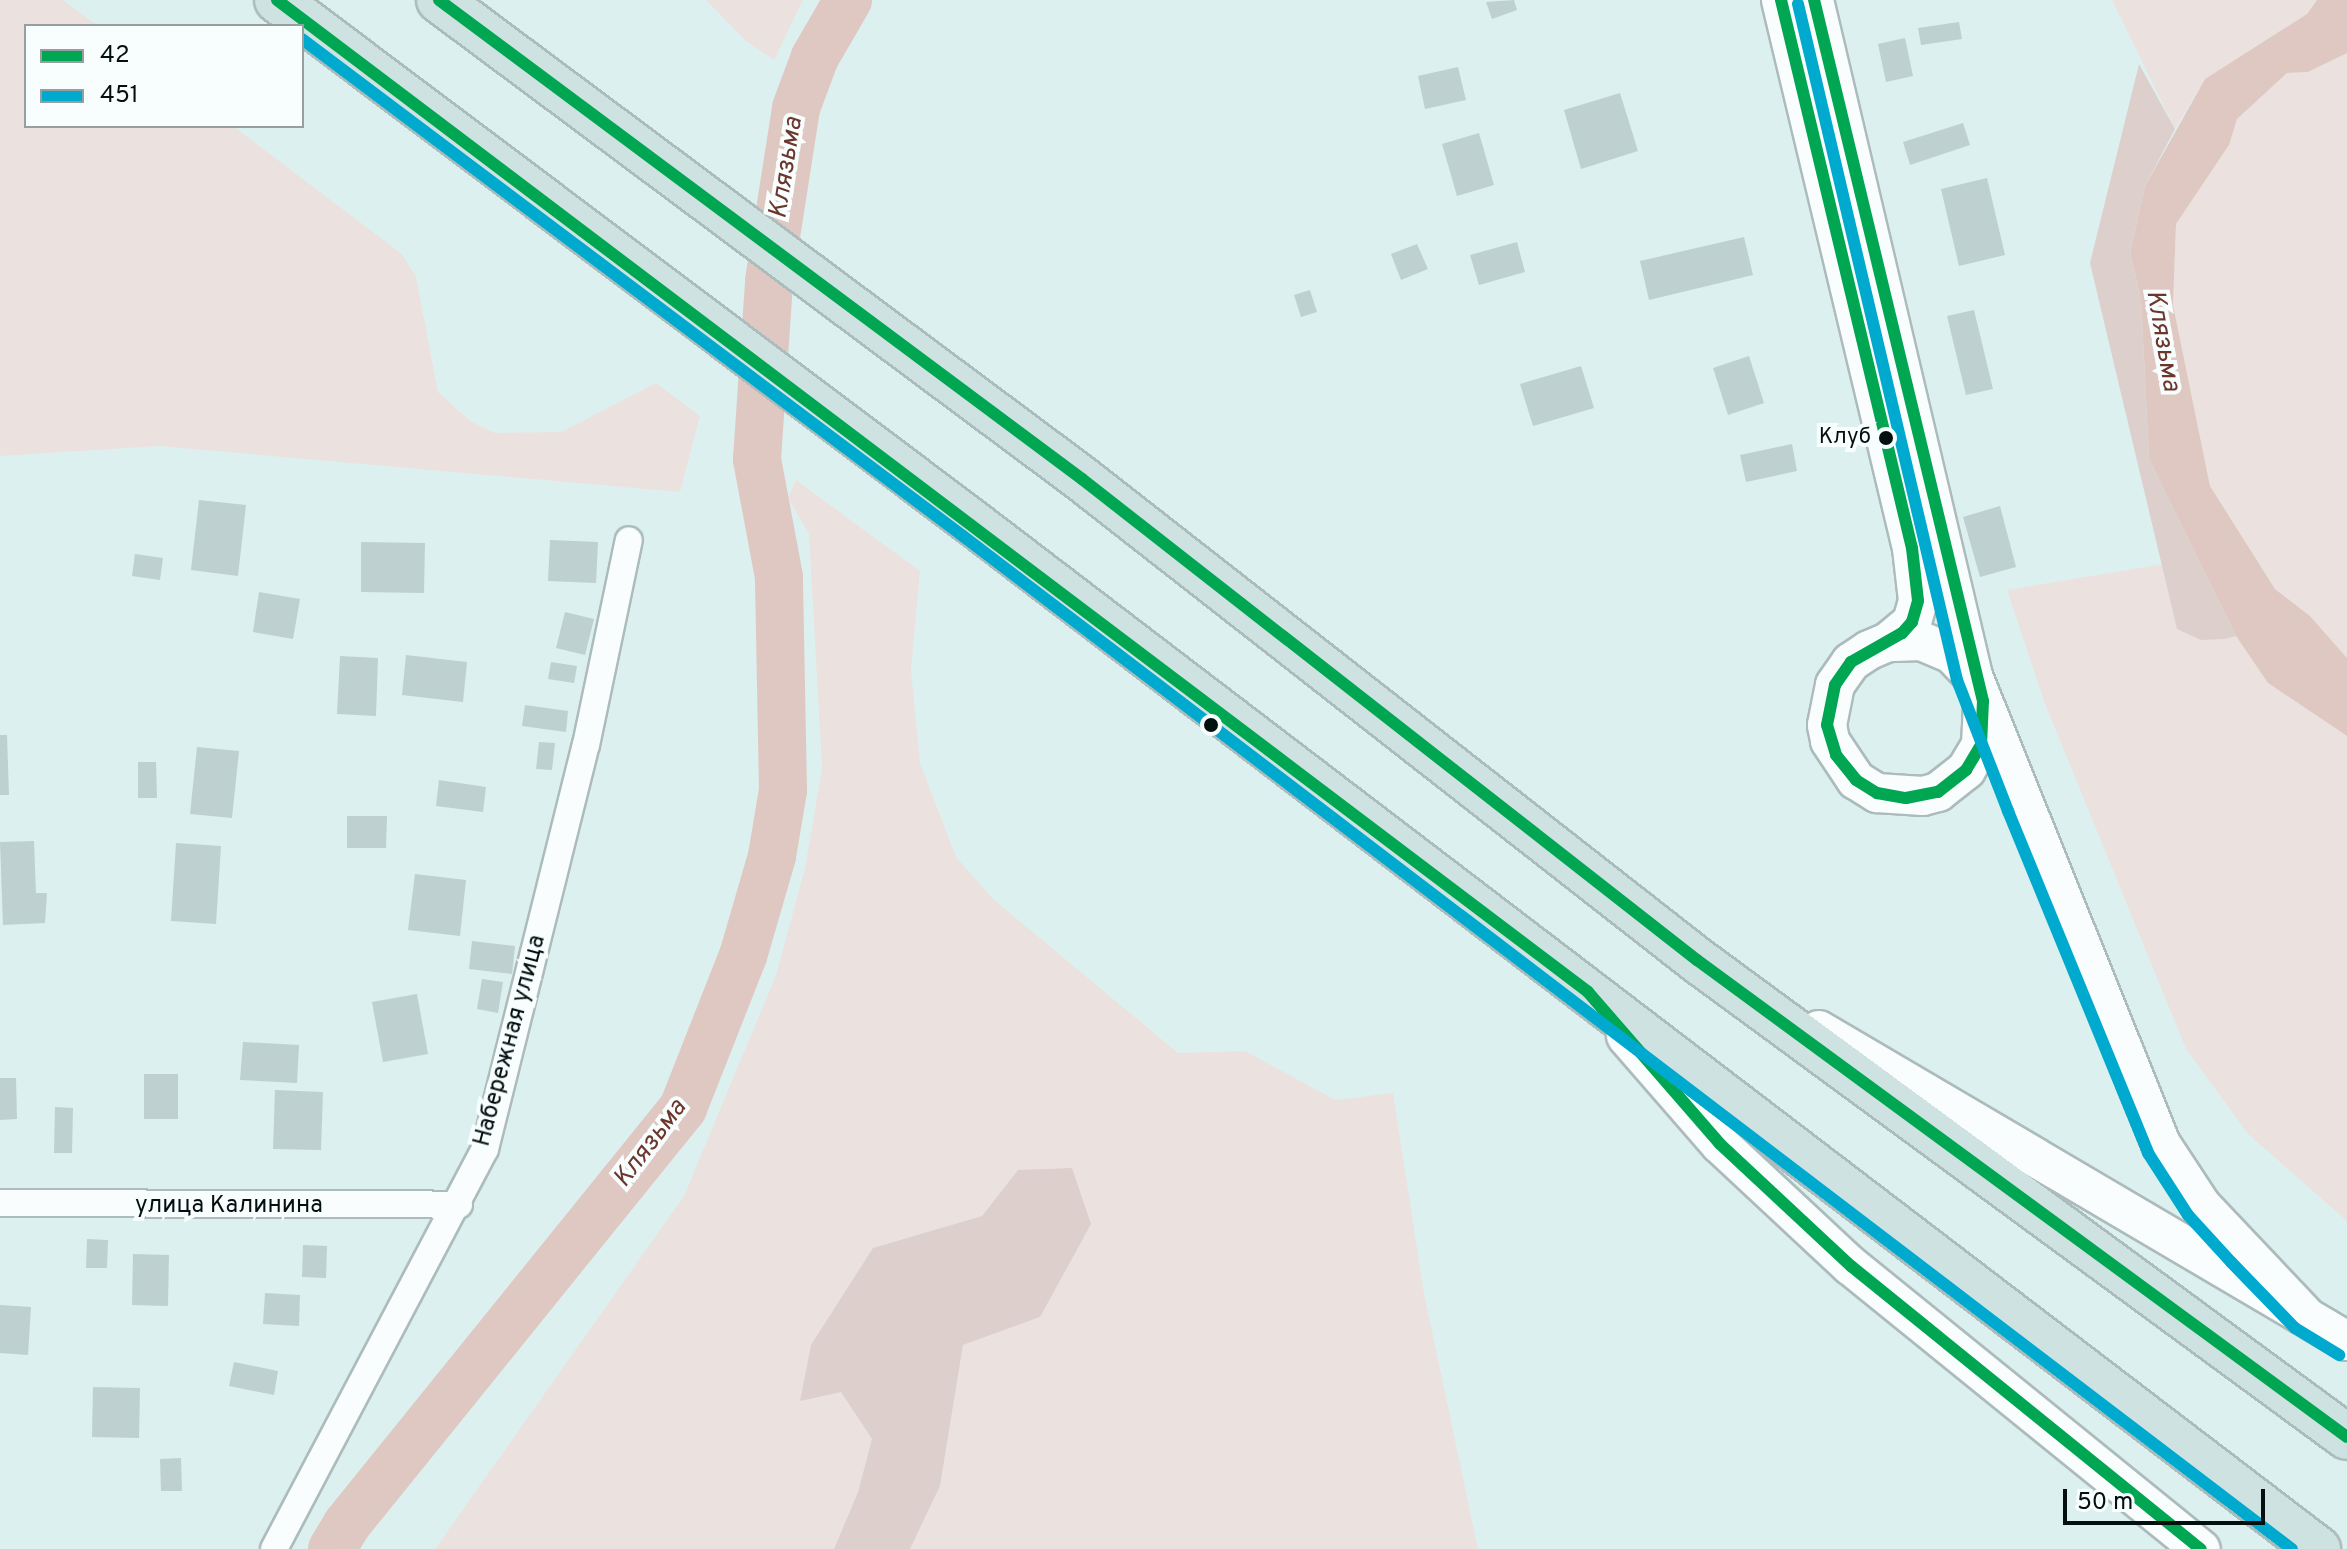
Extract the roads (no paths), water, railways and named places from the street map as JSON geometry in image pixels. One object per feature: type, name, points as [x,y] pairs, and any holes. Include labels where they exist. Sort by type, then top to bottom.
[{"type":"highway","points":[[277,0],[973,523],[2318,1549]]},
{"type":"highway","points":[[439,0],[983,406],[1697,960],[2347,1437]]},
{"type":"street","points":[[1781,0],[1912,548],[1918,601],[1912,622],[1888,642],[1851,662],[1835,685],[1829,705],[1830,741],[1856,780],[1877,793],[1906,798],[1938,792],[1966,770],[1981,745],[1978,689],[1937,646],[1888,642]]},
{"type":"street","points":[[1814,0],[1978,689],[2161,1144],[2201,1205],[2305,1315]]},
{"type":"street","name":"Набережная улица","points":[[274,1549],[459,1205],[485,1149],[586,745],[629,540]]},
{"type":"street","points":[[1697,960],[2347,1341]]},
{"type":"street","points":[[1588,992],[1720,1144],[1851,1266],[2201,1549]]},
{"type":"street","name":"улица Калинина","points":[[0,1203],[459,1205]]},
{"type":"water","points":[[2317,0],[2347,0],[2347,53],[2308,72],[2287,73],[2237,119],[2229,145],[2176,224],[2173,305],[2210,486],[2275,589],[2310,616],[2347,658],[2347,736],[2268,683],[2236,636],[2149,459],[2141,299],[2130,253],[2145,186],[2205,79],[2307,14]]},
{"type":"waterway","name":"Клязьма","points":[[332,1549],[347,1524],[683,1108],[743,956],[772,856],[783,790],[779,577],[757,459],[769,281],[796,108],[815,57],[848,0]]},
{"type":"place","name":"Клуб","points":[[1886,438]]}]
